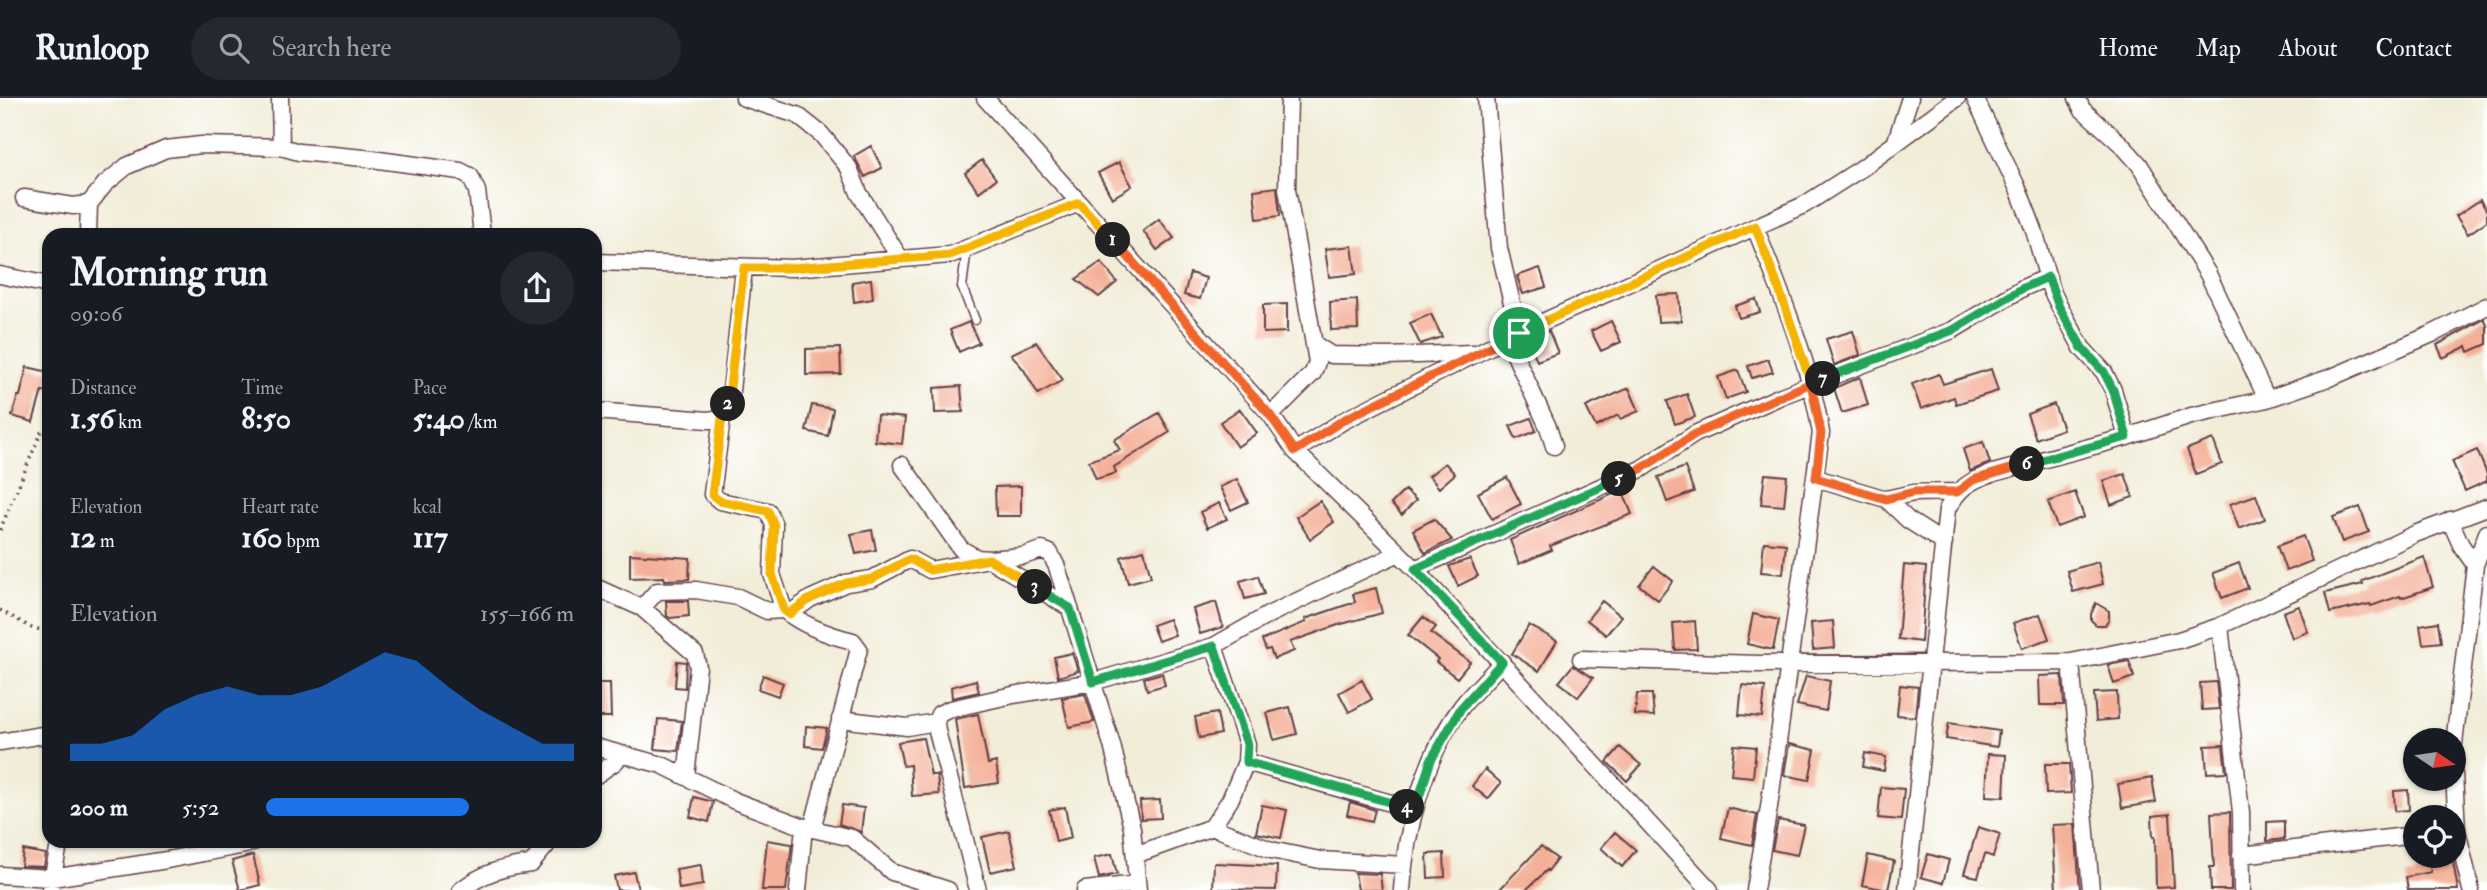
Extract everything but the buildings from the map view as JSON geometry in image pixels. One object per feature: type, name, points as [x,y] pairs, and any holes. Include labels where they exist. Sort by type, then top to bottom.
[{"type":"street","points":[[280,98],[281,147]]},
{"type":"street","points":[[744,98],[797,115],[821,134],[849,168],[859,193],[900,258]]},
{"type":"street","points":[[985,98],[1270,415],[1295,451],[1415,569],[1710,890]]},
{"type":"street","points":[[1270,415],[1313,373],[1317,362],[1287,189],[1289,98]]},
{"type":"street","points":[[1486,98],[1499,248],[1513,336],[1554,446]]},
{"type":"street","points":[[1895,144],[1910,98]]},
{"type":"street","points":[[1295,451],[1345,419],[1479,352],[1804,205],[1862,168],[1958,98]]},
{"type":"street","points":[[1975,98],[2019,191],[2059,307],[2082,348],[2104,372],[2113,390],[2127,437]]},
{"type":"street","points":[[2077,98],[2082,108],[2139,164],[2208,274],[2267,399]]},
{"type":"street","points":[[88,228],[89,204],[105,184],[127,166],[166,149],[201,145],[281,147],[299,152],[460,171],[470,176],[477,191],[481,228]]},
{"type":"street","points":[[23,198],[73,206],[89,204]]},
{"type":"street","points":[[602,262],[792,268],[950,255],[1079,203]]},
{"type":"street","points":[[1755,226],[1811,383],[1821,433],[1755,890]]},
{"type":"street","points":[[744,268],[730,400],[722,418],[712,495],[720,501],[768,511],[774,525],[772,574],[786,612],[802,623],[832,636],[853,641],[859,649],[808,828],[798,890]]},
{"type":"street","points":[[0,275],[42,284]]},
{"type":"street","points":[[1415,569],[1641,469],[1695,434],[1811,383],[1953,330],[2023,288],[2048,277]]},
{"type":"street","points":[[1907,890],[1948,509],[1957,492],[1983,476],[2127,437],[2190,416],[2267,399],[2332,377],[2431,334],[2487,306]]},
{"type":"street","points":[[1314,344],[1331,355],[1387,356],[1479,352]]},
{"type":"street","points":[[602,412],[708,420],[722,418]]},
{"type":"street","points":[[902,465],[961,549],[976,558],[989,559],[1070,608]]},
{"type":"street","points":[[1816,478],[1886,499],[1908,520],[1944,543]]},
{"type":"street","points":[[1886,499],[1914,492],[1957,492]]},
{"type":"street","points":[[1581,659],[1789,664],[2071,662],[2179,640],[2220,626],[2415,534],[2487,507]]},
{"type":"street","points":[[2450,520],[2461,545],[2475,565]]},
{"type":"street","points":[[2456,728],[2475,565],[2487,533]]},
{"type":"street","points":[[642,608],[657,591],[696,590],[738,597],[766,611],[786,612],[846,583],[872,579],[910,559],[930,570],[1023,556],[1042,550],[1050,553],[1057,567],[1112,744],[1132,828],[1135,855],[1138,887],[1085,890]]},
{"type":"street","points":[[978,890],[936,722],[939,714],[950,709],[1013,695],[1093,682],[1214,646],[1270,614],[1399,554]]},
{"type":"street","points":[[602,590],[642,608],[695,654],[698,667],[686,777]]},
{"type":"street","points":[[2220,626],[2241,812],[2242,890]]},
{"type":"street","points":[[1135,855],[1212,827],[1230,800],[1246,762],[1247,744],[1214,646]]},
{"type":"street","points":[[1402,890],[1415,810],[1431,760],[1461,708],[1502,662]]},
{"type":"street","points":[[2071,662],[2091,890]]},
{"type":"street","points":[[840,719],[907,727],[936,722]]},
{"type":"street","points":[[0,742],[42,735]]},
{"type":"street","points":[[602,749],[662,765],[735,801],[808,828],[852,838],[892,872],[948,890]]},
{"type":"street","points":[[602,771],[622,754]]},
{"type":"street","points":[[1246,762],[1415,810]]},
{"type":"street","points":[[1212,827],[1270,850],[1320,860],[1404,865]]},
{"type":"street","points":[[2241,855],[2403,836]]},
{"type":"street","points":[[51,884],[58,848]]},
{"type":"street","points":[[0,875],[51,884],[229,848]]},
{"type":"street","points":[[461,890],[478,877],[502,867],[531,863],[544,848]]},
{"type":"street","points":[[2465,868],[2471,890]]},
{"type":"lane","points":[[967,248],[962,286],[975,320]]},
{"type":"path","points":[[0,530],[42,430]]},
{"type":"path","points":[[0,610],[32,628],[42,630]]},
{"type":"route","points":[[1519,333],[1345,419],[1295,451],[1270,415],[1079,203],[950,255],[792,268],[744,268],[730,400],[722,418],[712,495],[720,501],[768,511],[774,525],[772,574],[784,610],[789,614],[810,599],[846,583],[872,579],[910,559],[930,570],[989,559],[1070,608],[1093,682],[1214,646],[1240,717],[1247,744],[1246,762],[1415,810],[1431,760],[1461,708],[1502,662],[1415,569],[1641,469],[1695,434],[1811,383],[1821,433],[1816,478],[1886,499],[1914,492],[1957,492],[1973,480],[1993,473],[2127,437],[2113,390],[2104,372],[2082,348],[2059,307],[2048,277],[2023,288],[1953,330],[1811,383],[1755,226],[1519,333]]}]
